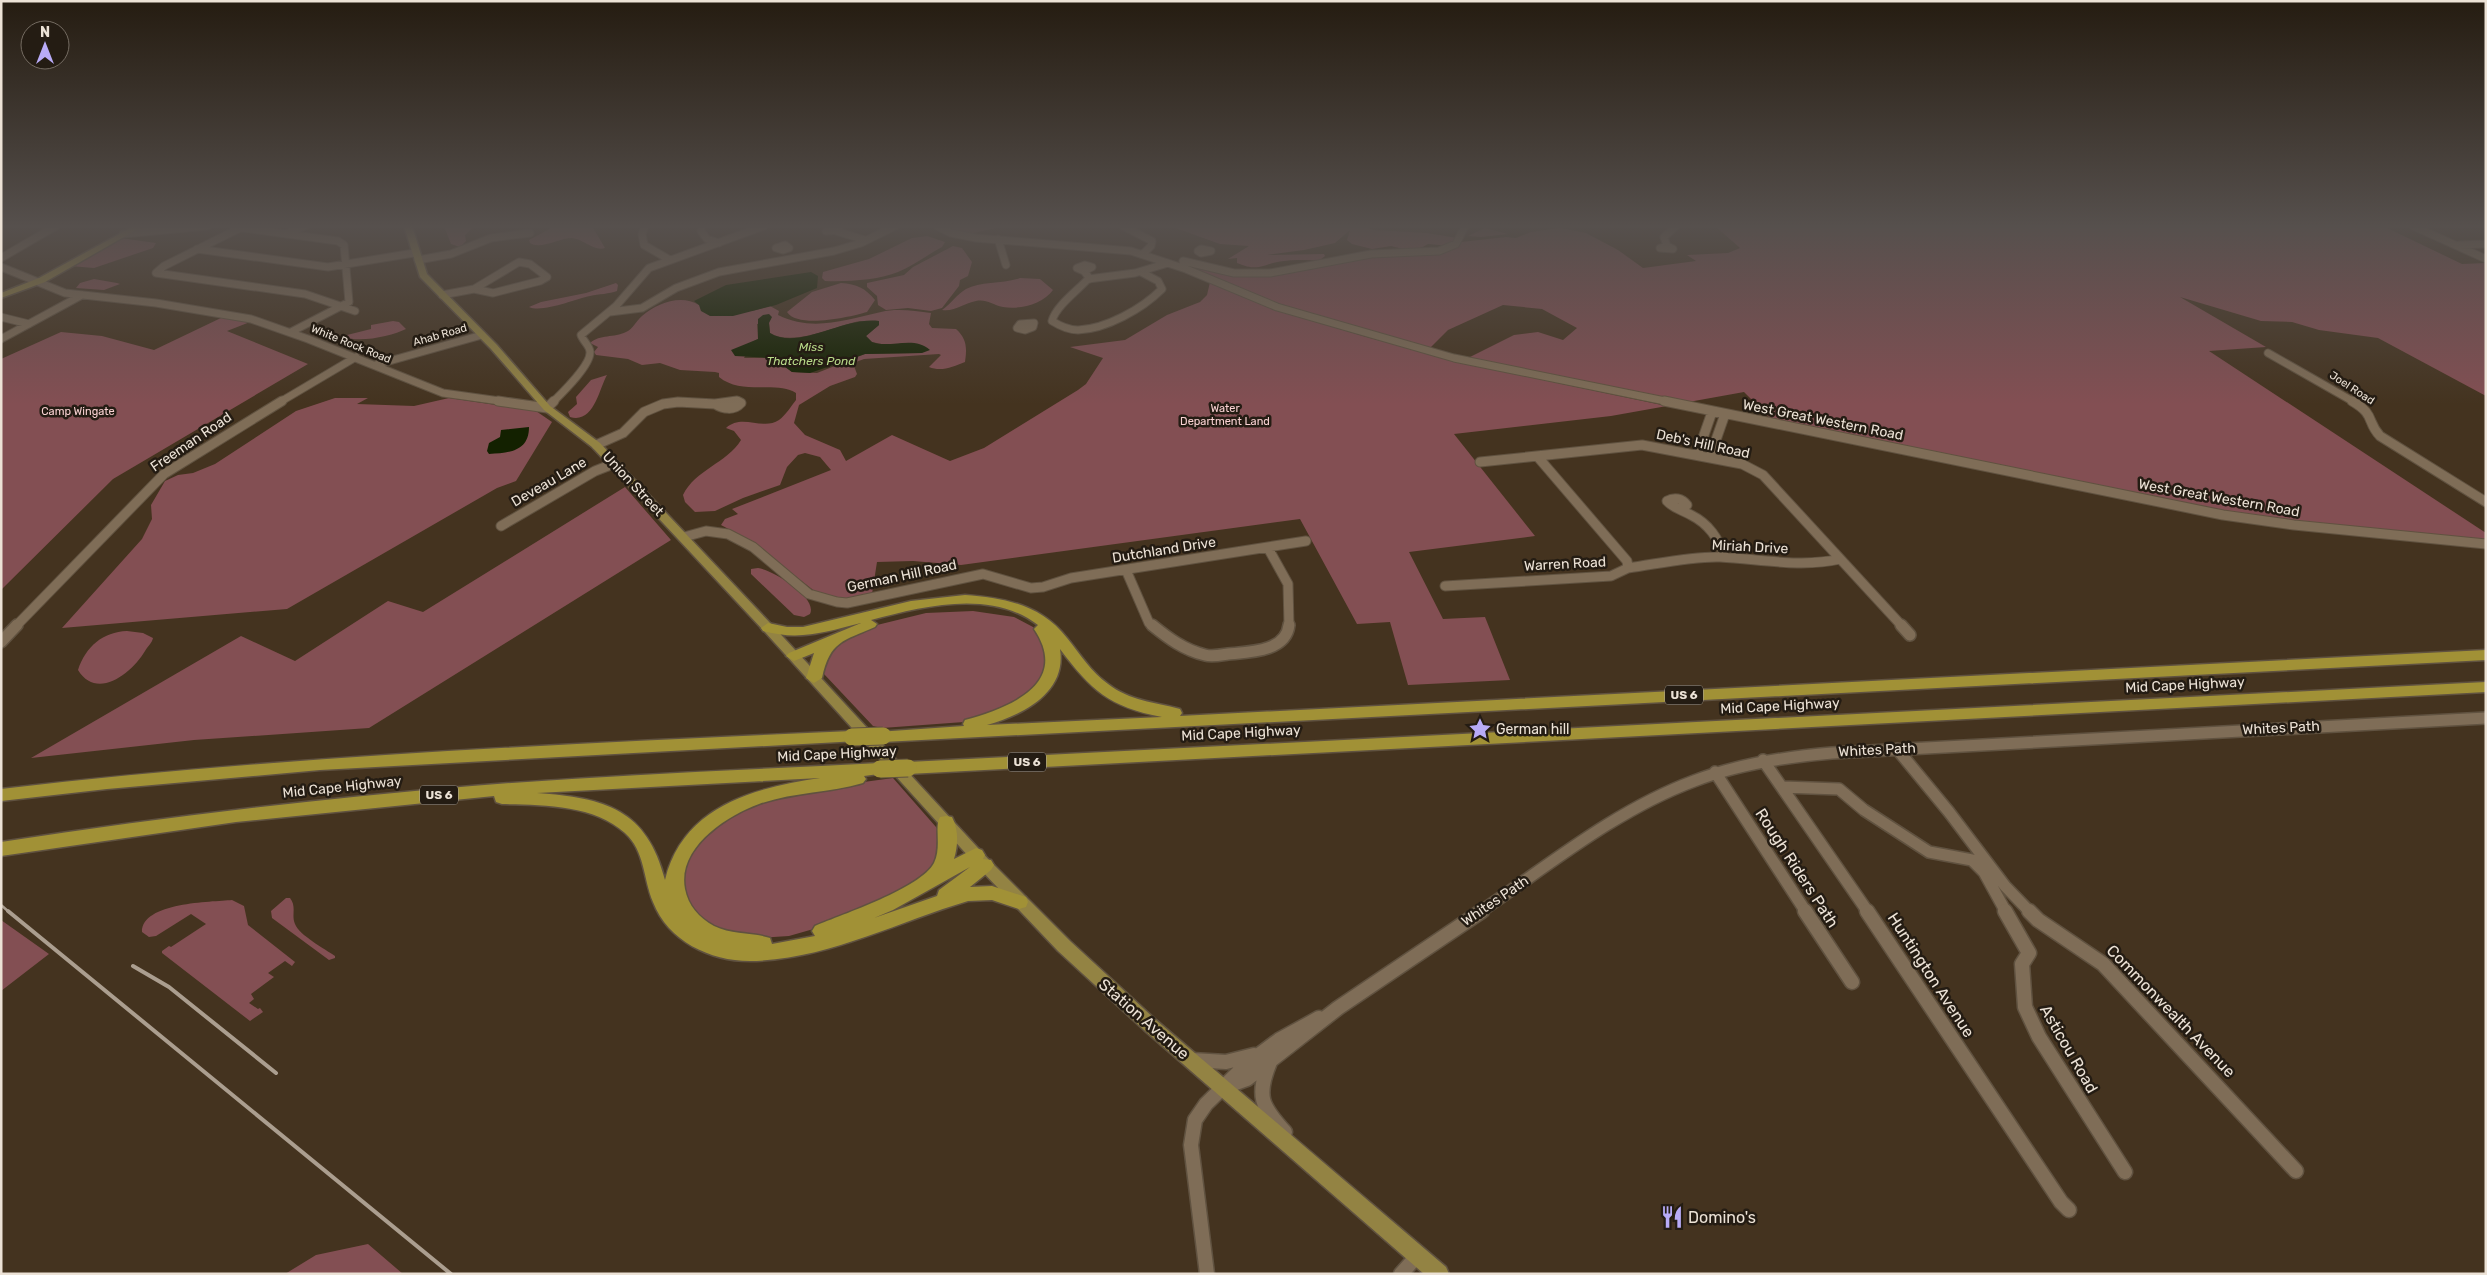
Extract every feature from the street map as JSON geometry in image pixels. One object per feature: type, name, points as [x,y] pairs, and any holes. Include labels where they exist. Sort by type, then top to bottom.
[{"type":"highway","points":[[791,653],[836,631],[933,603],[976,601],[1005,604],[1028,611],[1046,622],[1094,680],[1119,698],[1159,711],[1230,717]]},
{"type":"highway","points":[[768,628],[797,632],[836,631],[900,614],[928,609],[967,606],[992,608],[1021,616],[1040,628],[1052,645],[1053,664],[1048,678],[1034,696],[1014,710],[971,724],[877,738]]},
{"type":"highway","points":[[814,678],[819,657],[836,631]]},
{"type":"highway","name":"Mid Cape Highway","points":[[1,795],[172,776],[327,763],[852,737],[877,738],[1230,717],[2486,655]]},
{"type":"highway","name":"Mid Cape Highway","points":[[1,849],[218,818],[418,797],[573,785],[882,772],[982,764],[2486,687]]},
{"type":"highway","points":[[882,772],[786,790],[730,810],[699,832],[681,854],[674,880],[676,897],[692,921],[710,933],[744,942],[769,943],[804,936],[850,921],[980,860]]},
{"type":"highway","points":[[418,797],[554,801],[582,806],[614,817],[630,827],[645,845],[662,903],[672,919],[696,940],[725,950],[759,953],[798,948],[976,892],[1000,895],[1019,902]]},
{"type":"highway","points":[[930,882],[948,856],[950,844],[946,822]]},
{"type":"highway","points":[[930,905],[965,883],[980,860]]},
{"type":"main road","points":[[1,296],[28,286]]},
{"type":"main road","name":"Union Street","points":[[433,286],[482,335],[547,408],[596,445],[814,678],[877,738]]},
{"type":"main road","name":"Station Avenue","points":[[877,738],[980,860],[1019,902],[1094,974],[1439,1274]]},
{"type":"street","name":"White Rock Road","points":[[46,286],[60,291],[82,295],[156,303],[235,315],[291,332],[452,395],[547,408]]},
{"type":"street","points":[[245,286],[305,294],[355,311]]},
{"type":"street","points":[[291,332],[344,306],[350,298],[348,286]]},
{"type":"street","points":[[442,295],[478,286]]},
{"type":"street","points":[[474,288],[493,294],[524,286]]},
{"type":"street","points":[[547,408],[581,370],[590,355],[590,350],[581,336],[588,327],[610,312],[633,286]]},
{"type":"street","points":[[610,312],[642,308],[683,286]]},
{"type":"street","points":[[1052,321],[1055,311],[1075,294],[1081,286]]},
{"type":"street","points":[[1034,323],[1052,321],[1058,326],[1074,329],[1092,328],[1106,324],[1156,295],[1162,289],[1160,286]]},
{"type":"street","name":"West Great Western Road","points":[[1224,286],[1278,307],[1422,349],[1712,412],[2223,515],[2286,524],[2486,544]]},
{"type":"street","points":[[1,339],[82,295]]},
{"type":"street","points":[[1,317],[29,324]]},
{"type":"street","name":"Ahab Road","points":[[375,365],[482,335]]},
{"type":"street","name":"Joel Road","points":[[2268,353],[2361,406],[2371,413],[2376,432],[2380,436],[2486,502]]},
{"type":"street","name":"Freeman Road","points":[[1,642],[164,474],[341,364],[356,358]]},
{"type":"street","points":[[596,445],[623,433],[644,412],[655,407],[678,402],[715,404]]},
{"type":"street","points":[[1698,455],[1712,412]]},
{"type":"street","points":[[1710,458],[1725,414]]},
{"type":"street","name":"Deb's Hill Road","points":[[1480,462],[1636,445],[1742,464],[1760,472],[1910,635]]},
{"type":"street","name":"Warren Road","points":[[1445,586],[1611,576],[1628,568],[1627,561],[1537,456]]},
{"type":"street","name":"Deveau Lane","points":[[501,526],[595,471],[613,464]]},
{"type":"street","points":[[1681,508],[1713,530],[1725,556]]},
{"type":"street","name":"German Hill Road","points":[[684,537],[708,531],[734,536],[810,594],[834,602],[859,601],[983,574],[995,576],[1027,588]]},
{"type":"street","name":"Dutchland Drive","points":[[1027,588],[1044,587],[1072,578],[1306,541]]},
{"type":"street","points":[[1126,570],[1149,623],[1177,645],[1206,656],[1253,652],[1276,645],[1287,635],[1289,627],[1288,584],[1268,548]]},
{"type":"street","name":"Miriah Drive","points":[[1628,568],[1725,556],[1792,563],[1840,559]]},
{"type":"street","name":"Whites Path","points":[[1207,1274],[1191,1137],[1197,1115],[1237,1072],[1265,1057],[1617,819],[1664,792],[1715,772],[1763,760],[1897,749],[2486,718]]},
{"type":"street","name":"Commonwealth Avenue","points":[[1897,749],[1949,812],[2005,886],[2038,920],[2103,964],[2296,1171]]},
{"type":"street","name":"Huntington Avenue","points":[[1763,760],[1783,787],[1989,1097],[2068,1210]]},
{"type":"street","name":"Rough Riders Path","points":[[1715,772],[1852,982]]},
{"type":"street","name":"Asticou Road","points":[[1783,787],[1839,789],[1864,810],[1929,852],[1972,860],[1984,872],[2029,953],[2022,964],[2025,1007],[2039,1037],[2125,1172]]},
{"type":"street","points":[[1191,1059],[1226,1062],[1265,1057],[1260,1086],[1264,1107],[1318,1168]]},
{"type":"street","points":[[1401,1274],[1418,1255]]},
{"type":"green space","points":[[78,286],[116,286],[104,290],[76,288]]},
{"type":"green space","points":[[608,286],[618,286],[617,291],[614,292],[590,296],[550,307],[529,307],[541,302],[586,293]]},
{"type":"green space","points":[[833,286],[856,286],[875,300],[867,312],[837,319],[802,320],[793,317],[787,312],[812,292]]},
{"type":"green space","points":[[959,286],[942,308],[931,311],[908,308],[886,310],[878,305],[877,296],[867,287]]},
{"type":"green space","points":[[972,286],[1048,286],[1053,290],[1043,299],[1024,307],[1010,308],[980,301],[951,310],[942,310],[963,291]]},
{"type":"green space","name":"Water Department Land","points":[[1209,286],[1219,286],[1265,304],[1378,340],[1493,369],[1667,406],[1611,416],[1454,434],[1535,536],[1409,552],[1443,619],[1485,617],[1510,680],[1408,685],[1390,622],[1357,624],[1300,519],[961,565],[913,561],[877,562],[872,594],[853,598],[833,598],[817,593],[749,540],[721,525],[725,519],[738,514],[732,509],[831,470],[820,457],[805,453],[798,455],[787,467],[780,485],[743,498],[715,511],[695,512],[685,502],[683,495],[695,479],[728,455],[741,440],[734,431],[726,428],[739,422],[766,424],[779,420],[796,400],[796,393],[788,389],[738,386],[728,383],[719,377],[719,373],[715,372],[680,370],[660,363],[642,365],[628,359],[596,355],[594,352],[598,347],[590,343],[598,338],[626,332],[648,311],[662,304],[677,300],[685,300],[699,305],[752,311],[770,306],[779,311],[778,315],[791,320],[816,324],[841,321],[893,310],[931,313],[929,324],[932,328],[956,329],[962,336],[966,348],[965,362],[952,367],[938,369],[929,367],[941,355],[939,354],[864,359],[856,362],[854,366],[857,374],[855,377],[830,386],[799,405],[794,423],[805,435],[840,450],[846,461],[892,435],[950,461],[984,448],[1086,384],[1103,358],[1070,347],[1125,340],[1167,315],[1200,302],[1207,295]],"holes":[[[860,321],[879,325],[866,336],[872,342],[891,346],[902,343],[922,353],[865,354],[817,373],[792,372],[773,358],[744,358],[752,342],[758,339],[757,324],[769,323],[770,333],[780,337],[791,338],[802,337]]]},
{"type":"green space","points":[[1232,286],[2486,286],[2486,396],[2378,338],[2319,330],[2292,322],[2261,321],[2180,297],[2266,347],[2209,351],[2486,533],[2486,540],[2246,516],[1774,422],[1744,392],[1683,403],[1468,358],[1514,335],[1538,332],[1563,340],[1577,328],[1542,309],[1503,305],[1448,330],[1429,349],[1278,305]]},
{"type":"green space","name":"Camp Wingate","points":[[223,317],[250,322],[227,331],[308,364],[113,479],[1,590],[1,359],[61,332],[102,336],[154,350]]},
{"type":"green space","points":[[393,321],[399,322],[406,329],[384,336],[365,339],[343,336],[371,329],[371,325]]},
{"type":"green space","points":[[607,375],[590,410],[578,418],[570,417],[568,412],[577,404],[576,397],[591,380]]},
{"type":"green space","points":[[335,398],[368,398],[357,404],[414,406],[449,398],[536,411],[552,422],[516,481],[497,488],[287,609],[62,628],[142,539],[152,519],[151,505],[165,481],[215,464],[296,411]]},
{"type":"green space","points":[[625,487],[671,540],[369,728],[194,740],[31,758],[241,636],[295,661],[388,601],[423,612]]},
{"type":"green space","points":[[758,568],[774,574],[793,585],[807,600],[811,607],[810,614],[804,617],[794,615],[751,574],[751,569]]},
{"type":"green space","points":[[973,611],[1014,617],[1033,627],[1045,641],[1046,672],[1036,688],[1014,705],[989,716],[964,722],[882,728],[873,726],[824,674],[821,667],[828,651],[846,639],[877,625],[926,613]]},
{"type":"green space","points":[[127,631],[143,633],[153,638],[132,668],[114,680],[104,683],[95,683],[86,679],[78,670],[81,661],[91,647],[103,637]]},
{"type":"green space","points":[[893,778],[936,827],[943,838],[943,850],[927,879],[831,924],[789,936],[756,938],[710,927],[683,899],[685,858],[716,823],[768,799],[827,787]]},
{"type":"green space","points":[[286,898],[290,898],[292,901],[294,921],[297,928],[335,956],[335,958],[329,960],[272,918],[271,911]]},
{"type":"green space","points":[[232,900],[244,906],[248,925],[295,962],[292,966],[285,961],[268,973],[274,977],[251,994],[254,999],[249,1003],[258,1009],[260,1008],[263,1012],[250,1021],[162,953],[169,946],[171,947],[206,924],[191,914],[156,936],[149,937],[142,932],[145,922],[153,915],[165,909],[194,903]]},
{"type":"green space","points":[[1,920],[49,954],[1,991]]},
{"type":"green space","points":[[368,1244],[403,1274],[285,1274],[316,1255]]},
{"type":"water","points":[[725,286],[817,286],[817,288],[776,305],[733,316],[710,316],[701,311],[699,305],[694,301]]},
{"type":"water","name":"Miss Thatchers Pond","points":[[769,314],[772,317],[769,323],[770,333],[782,337],[808,336],[851,323],[879,321],[879,325],[866,336],[872,342],[879,344],[917,343],[930,350],[922,353],[865,354],[810,373],[792,372],[773,358],[735,356],[731,350],[758,339],[758,319],[763,315]]},
{"type":"water","points":[[529,427],[526,441],[517,449],[497,454],[489,454],[487,451],[489,443],[500,437],[501,430]]},
{"type":"railway","points":[[1,905],[9,912]]},
{"type":"railway","points":[[8,911],[451,1274]]},
{"type":"railway","points":[[133,966],[169,987],[276,1073]]},
{"type":"place","name":"German hill","points":[[1480,729]]},
{"type":"place","name":"Domino's","points":[[1672,1217]]}]
